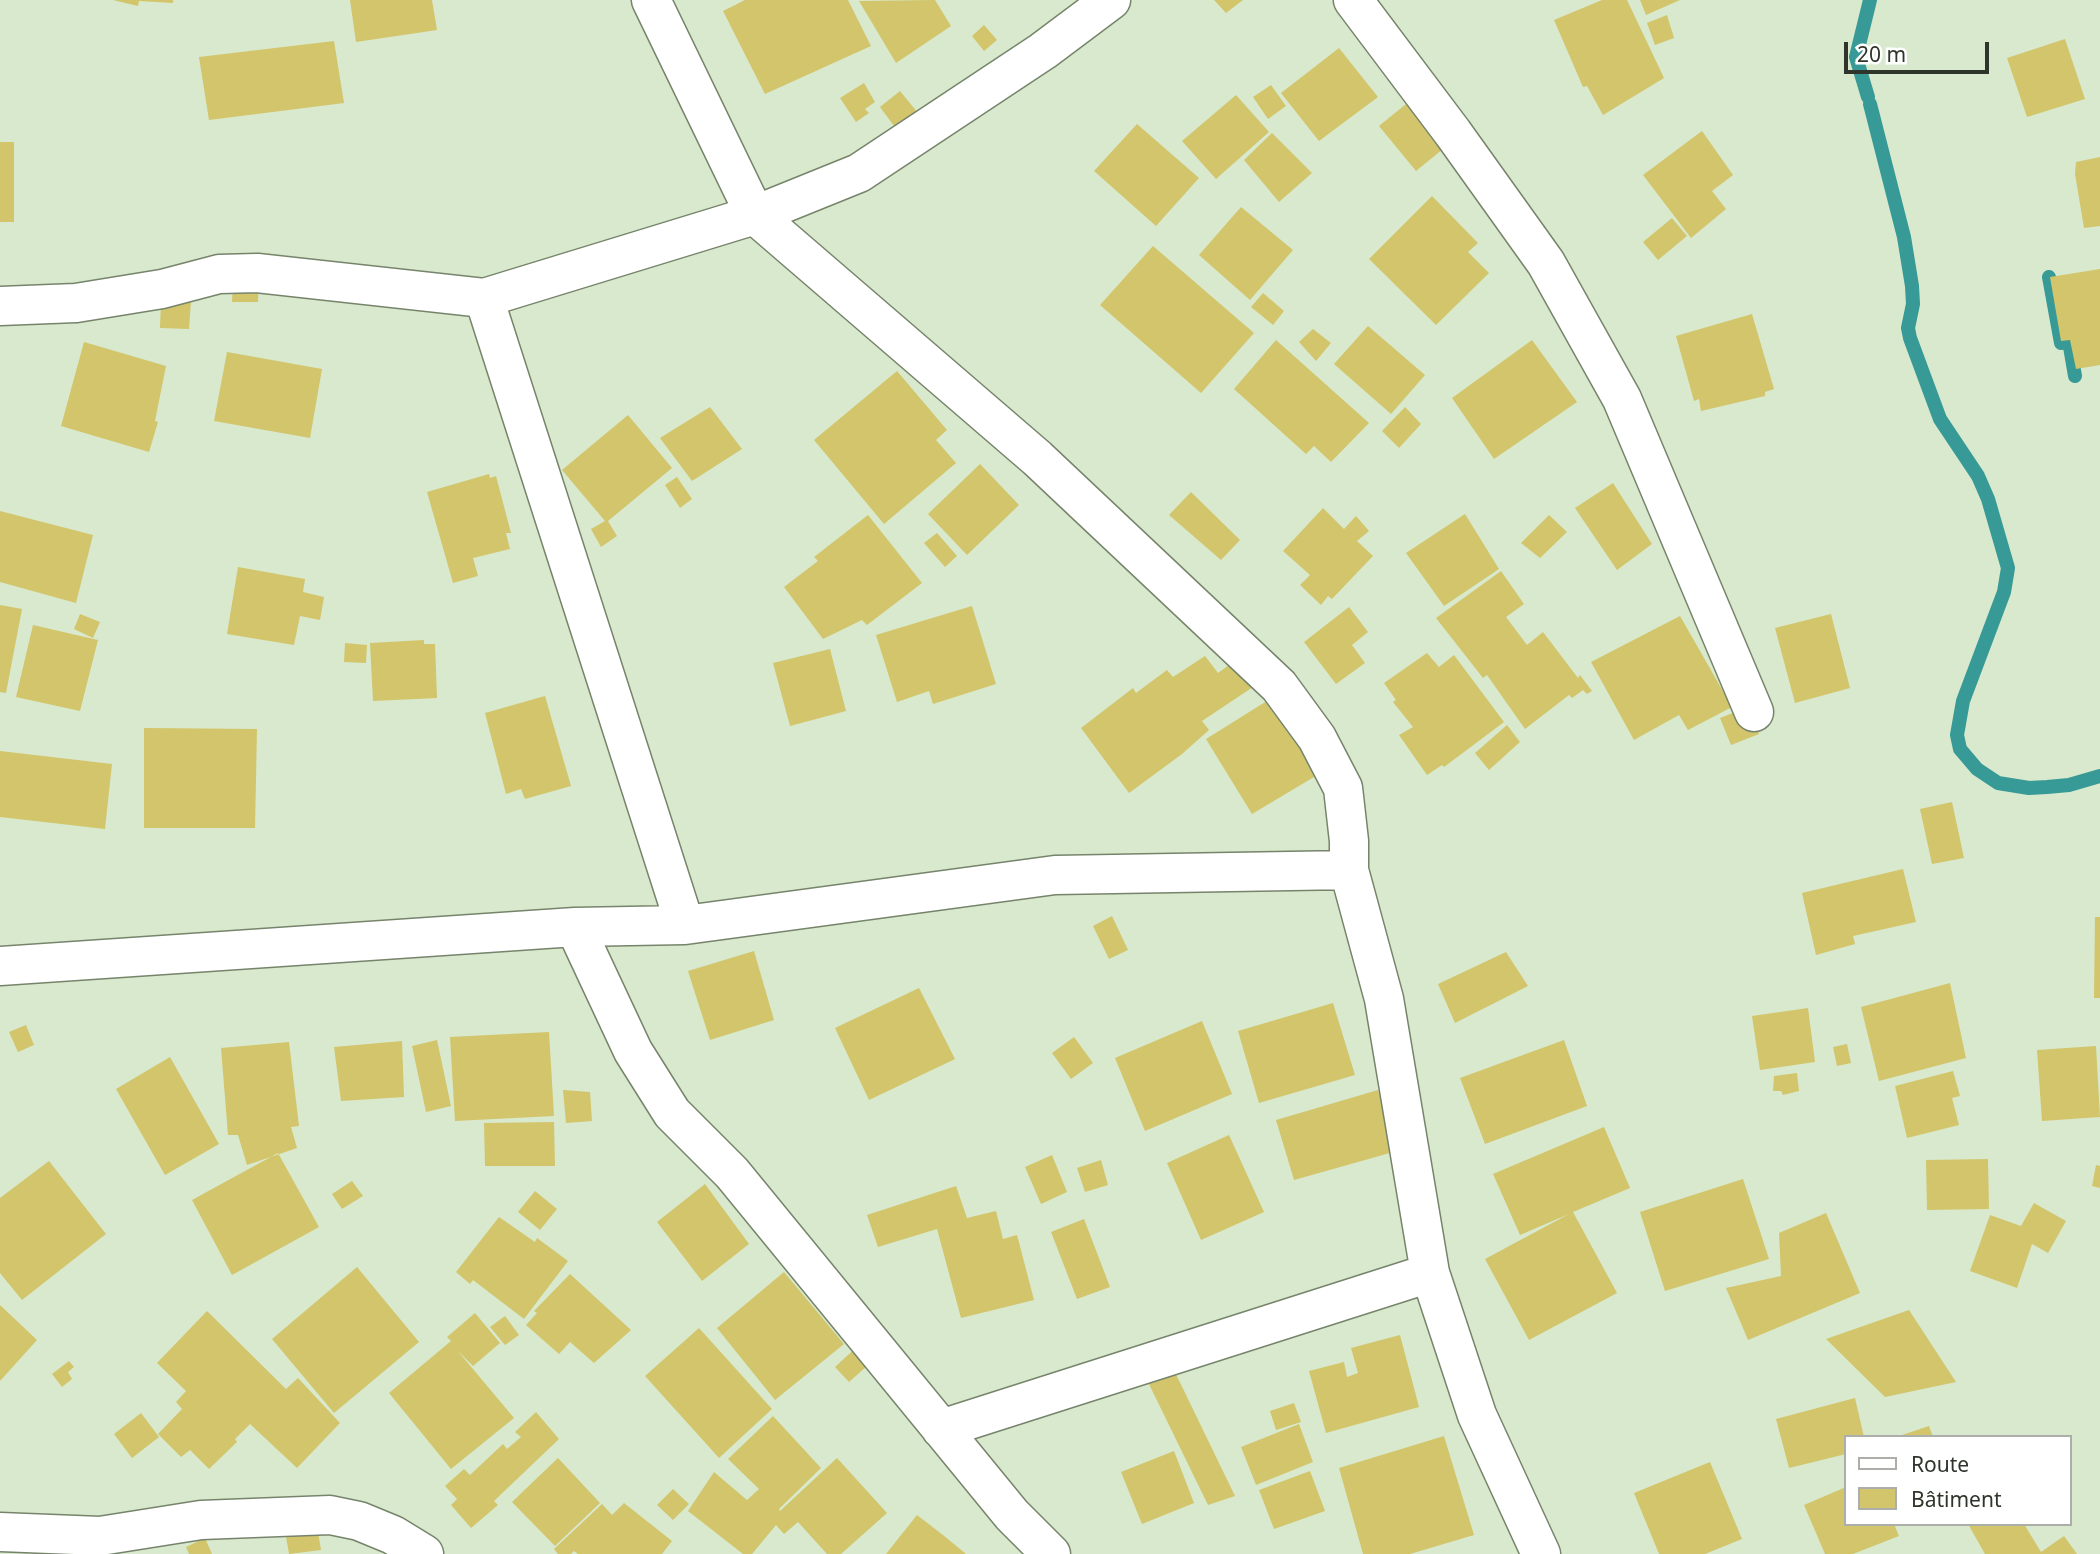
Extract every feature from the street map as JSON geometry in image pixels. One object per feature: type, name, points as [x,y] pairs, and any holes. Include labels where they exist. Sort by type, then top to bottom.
[{"type":"street","points":[[651,0],[755,215],[1037,458],[1279,686],[1317,738],[1343,788],[1349,841],[1349,870],[1384,999],[1430,1273],[1477,1415],[1541,1554]]},
{"type":"street","points":[[0,306],[76,303],[162,289],[219,274],[257,273],[484,298],[755,215],[859,173],[1043,51],[1111,0]]},
{"type":"street","points":[[1353,0],[1454,133],[1546,263],[1622,399],[1754,712]]},
{"type":"street","points":[[484,298],[685,925]]},
{"type":"street","points":[[0,966],[575,927],[685,925],[1055,875],[1349,870]]},
{"type":"street","points":[[575,927],[633,1051],[672,1113],[732,1174],[1012,1515],[1051,1554]]},
{"type":"street","points":[[941,1429],[1430,1273]]},
{"type":"street","points":[[0,1532],[105,1545],[201,1520],[330,1515],[359,1521],[393,1535],[424,1554]]},
{"type":"building","points":[[113,0],[173,0],[173,3],[139,1],[138,6]]},
{"type":"building","points":[[350,0],[432,0],[437,30],[356,42]]},
{"type":"building","points":[[745,0],[848,0],[871,46],[765,94],[723,11]]},
{"type":"building","points":[[935,0],[951,26],[896,63],[859,1]]},
{"type":"building","points":[[1214,0],[1243,0],[1226,13]]},
{"type":"building","points":[[1602,0],[1627,0],[1664,78],[1603,115],[1587,86],[1583,87],[1554,20]]},
{"type":"building","points":[[1640,0],[1680,0],[1646,15]]},
{"type":"building","points":[[1667,15],[1674,38],[1655,45],[1647,23]]},
{"type":"building","points":[[984,25],[997,40],[984,51],[972,36]]},
{"type":"building","points":[[2065,39],[2085,99],[2027,117],[2007,58]]},
{"type":"building","points":[[334,41],[344,103],[209,120],[199,57]]},
{"type":"building","points":[[1339,48],[1378,97],[1319,141],[1281,93]]},
{"type":"building","points":[[864,83],[875,102],[865,109],[869,113],[856,122],[840,98]]},
{"type":"building","points":[[1271,85],[1286,106],[1268,119],[1253,97]]},
{"type":"building","points":[[900,91],[918,113],[897,130],[880,107]]},
{"type":"building","points":[[1236,95],[1269,132],[1216,179],[1182,141]]},
{"type":"building","points":[[1406,104],[1443,149],[1416,171],[1379,126]]},
{"type":"building","points":[[1137,124],[1199,178],[1156,226],[1094,171]]},
{"type":"building","points":[[1702,131],[1733,175],[1712,191],[1726,209],[1691,238],[1643,175]]},
{"type":"building","points":[[1272,133],[1312,173],[1279,202],[1244,160]]},
{"type":"building","points":[[0,142],[14,142],[14,222],[0,222]]},
{"type":"building","points":[[2100,157],[2100,226],[2084,228],[2075,174],[2076,162]]},
{"type":"building","points":[[1432,196],[1478,243],[1468,252],[1489,273],[1436,325],[1369,259]]},
{"type":"building","points":[[1241,207],[1293,250],[1250,300],[1199,255]]},
{"type":"building","points":[[1672,218],[1687,236],[1658,260],[1643,242]]},
{"type":"building","points":[[1153,246],[1254,333],[1201,393],[1100,305]]},
{"type":"building","points":[[2100,269],[2100,365],[2076,369],[2070,340],[2061,341],[2050,277]]},
{"type":"building","points":[[233,280],[259,280],[258,302],[232,302]]},
{"type":"building","points":[[1263,293],[1284,311],[1273,325],[1251,307]]},
{"type":"building","points":[[161,299],[191,301],[189,329],[160,328]]},
{"type":"building","points":[[1752,314],[1774,389],[1765,392],[1765,396],[1701,411],[1699,399],[1694,401],[1676,336]]},
{"type":"building","points":[[1368,326],[1425,375],[1391,414],[1334,364]]},
{"type":"building","points":[[1313,329],[1331,343],[1316,361],[1299,342]]},
{"type":"building","points":[[1276,340],[1369,423],[1331,462],[1314,446],[1306,454],[1234,389]]},
{"type":"building","points":[[1532,340],[1577,402],[1494,459],[1452,398]]},
{"type":"building","points":[[84,342],[166,366],[155,421],[158,422],[149,452],[61,426]]},
{"type":"building","points":[[227,352],[322,369],[310,438],[214,421]]},
{"type":"building","points":[[897,371],[947,430],[936,440],[956,463],[884,524],[814,440]]},
{"type":"building","points":[[710,407],[742,449],[692,481],[660,438]]},
{"type":"building","points":[[1405,407],[1421,424],[1399,448],[1382,431]]},
{"type":"building","points":[[628,415],[672,468],[608,521],[617,536],[601,547],[591,529],[605,521],[562,470]]},
{"type":"building","points":[[980,464],[1019,505],[967,555],[928,514]]},
{"type":"building","points":[[489,474],[490,478],[496,476],[511,533],[506,533],[510,549],[473,558],[478,576],[453,583],[427,492]]},
{"type":"building","points":[[677,477],[692,499],[680,508],[665,485]]},
{"type":"building","points":[[1613,483],[1652,544],[1617,570],[1575,508]]},
{"type":"building","points":[[1191,492],[1240,540],[1221,560],[1169,515]]},
{"type":"building","points":[[1323,508],[1344,529],[1356,516],[1369,531],[1357,541],[1373,556],[1332,599],[1328,596],[1321,605],[1300,585],[1310,575],[1283,551]]},
{"type":"building","points":[[0,511],[93,535],[76,603],[0,582]]},
{"type":"building","points":[[1465,514],[1499,569],[1444,606],[1406,553]]},
{"type":"building","points":[[868,515],[922,583],[867,625],[862,620],[823,639],[784,587],[818,561],[814,557]]},
{"type":"building","points":[[1549,515],[1567,532],[1540,558],[1521,543]]},
{"type":"building","points":[[937,533],[957,556],[945,567],[924,543]]},
{"type":"building","points":[[238,567],[305,579],[303,592],[324,597],[320,620],[300,616],[294,645],[227,634]]},
{"type":"building","points":[[1501,571],[1524,604],[1506,617],[1527,645],[1543,632],[1578,678],[1580,675],[1592,691],[1587,694],[1583,690],[1572,698],[1569,695],[1525,729],[1487,675],[1483,678],[1436,618]]},
{"type":"building","points":[[0,605],[22,609],[6,693],[0,692]]},
{"type":"building","points":[[972,606],[996,684],[933,704],[929,691],[897,702],[876,635]]},
{"type":"building","points":[[1349,607],[1368,632],[1352,645],[1365,663],[1336,684],[1304,642]]},
{"type":"building","points":[[80,614],[100,622],[93,638],[74,629]]},
{"type":"building","points":[[1831,614],[1850,688],[1795,703],[1775,628]]},
{"type":"building","points":[[1680,616],[1732,707],[1688,730],[1679,715],[1634,740],[1591,662]]},
{"type":"building","points":[[33,625],[98,640],[80,711],[16,697]]},
{"type":"building","points":[[424,640],[424,644],[435,644],[437,698],[373,701],[370,643]]},
{"type":"building","points":[[345,643],[367,645],[366,663],[344,662]]},
{"type":"building","points":[[830,649],[846,711],[790,726],[773,663]]},
{"type":"building","points":[[1427,653],[1439,667],[1454,655],[1504,722],[1444,767],[1442,765],[1427,775],[1399,735],[1413,727],[1393,702],[1396,700],[1384,683]]},
{"type":"building","points":[[1205,656],[1218,673],[1236,660],[1256,685],[1202,721],[1209,730],[1182,754],[1129,793],[1081,728],[1133,688],[1136,693],[1167,670],[1173,677]]},
{"type":"building","points":[[1278,694],[1324,771],[1252,814],[1206,739]]},
{"type":"building","points":[[545,696],[571,786],[525,799],[521,789],[506,794],[485,713]]},
{"type":"building","points":[[1748,707],[1759,734],[1731,745],[1720,718]]},
{"type":"building","points":[[1507,725],[1520,742],[1489,770],[1475,753]]},
{"type":"building","points":[[144,728],[257,729],[255,828],[144,828]]},
{"type":"building","points":[[0,751],[112,764],[105,829],[0,817]]},
{"type":"building","points":[[1952,802],[1964,858],[1932,864],[1920,809]]},
{"type":"building","points":[[1903,869],[1916,922],[1853,936],[1855,944],[1816,955],[1802,893]]},
{"type":"building","points":[[1112,916],[1128,950],[1109,959],[1093,926]]},
{"type":"building","points":[[2095,917],[2100,917],[2100,998],[2094,998]]},
{"type":"building","points":[[754,951],[774,1020],[710,1040],[688,971]]},
{"type":"building","points":[[1506,952],[1528,986],[1455,1023],[1438,984]]},
{"type":"building","points":[[1950,983],[1966,1058],[1879,1081],[1861,1007]]},
{"type":"building","points":[[919,988],[955,1059],[869,1100],[835,1028]]},
{"type":"building","points":[[1333,1003],[1355,1075],[1259,1103],[1238,1031]]},
{"type":"building","points":[[1808,1008],[1815,1062],[1760,1070],[1752,1016]]},
{"type":"building","points":[[1202,1021],[1232,1094],[1145,1131],[1115,1058]]},
{"type":"building","points":[[26,1025],[34,1045],[18,1052],[9,1032]]},
{"type":"building","points":[[549,1032],[554,1116],[455,1121],[450,1037]]},
{"type":"building","points":[[1074,1037],[1093,1063],[1071,1079],[1052,1053]]},
{"type":"building","points":[[437,1040],[451,1106],[426,1112],[412,1046]]},
{"type":"building","points":[[1564,1040],[1587,1106],[1485,1144],[1460,1078]]},
{"type":"building","points":[[402,1041],[404,1097],[341,1101],[334,1047]]},
{"type":"building","points":[[289,1042],[299,1126],[291,1127],[297,1148],[247,1165],[238,1135],[228,1135],[221,1048]]},
{"type":"building","points":[[1847,1044],[1851,1063],[1837,1066],[1833,1047]]},
{"type":"building","points":[[2096,1046],[2100,1117],[2042,1121],[2037,1050]]},
{"type":"building","points":[[170,1057],[219,1144],[165,1175],[116,1089]]},
{"type":"building","points":[[1953,1071],[1960,1096],[1952,1098],[1959,1125],[1907,1138],[1895,1086]]},
{"type":"building","points":[[1797,1073],[1799,1091],[1783,1095],[1781,1091],[1773,1091],[1774,1076]]},
{"type":"building","points":[[563,1090],[590,1092],[592,1121],[566,1123]]},
{"type":"building","points":[[1378,1090],[1397,1151],[1294,1180],[1276,1120]]},
{"type":"building","points":[[554,1122],[555,1166],[485,1166],[484,1123]]},
{"type":"building","points":[[1604,1127],[1630,1188],[1573,1212],[1617,1293],[1529,1340],[1485,1259],[1569,1214],[1520,1235],[1493,1174]]},
{"type":"building","points":[[1229,1135],[1264,1212],[1201,1240],[1167,1163]]},
{"type":"building","points":[[278,1153],[319,1227],[232,1275],[192,1200]]},
{"type":"building","points":[[1052,1155],[1067,1192],[1041,1204],[1025,1167]]},
{"type":"building","points":[[1988,1159],[1989,1209],[1927,1210],[1926,1160]]},
{"type":"building","points":[[1101,1160],[1108,1185],[1085,1192],[1077,1168]]},
{"type":"building","points":[[49,1161],[106,1234],[22,1300],[0,1273],[0,1198]]},
{"type":"building","points":[[2096,1165],[2100,1166],[2100,1188],[2092,1186]]},
{"type":"building","points":[[1743,1179],[1769,1259],[1665,1291],[1640,1212]]},
{"type":"building","points":[[352,1181],[363,1196],[342,1209],[332,1194]]},
{"type":"building","points":[[705,1184],[749,1244],[702,1281],[657,1222]]},
{"type":"building","points":[[956,1186],[967,1218],[996,1211],[1003,1239],[1017,1235],[1034,1300],[961,1318],[937,1229],[878,1247],[867,1215]]},
{"type":"building","points":[[535,1191],[557,1209],[540,1230],[518,1212]]},
{"type":"building","points":[[2034,1203],[2066,1221],[2048,1253],[2032,1244],[2017,1288],[1970,1271],[1990,1215],[2021,1226]]},
{"type":"building","points":[[1826,1213],[1860,1293],[1748,1340],[1726,1288],[1781,1276],[1779,1233]]},
{"type":"building","points":[[499,1217],[535,1242],[537,1238],[568,1261],[524,1319],[473,1280],[470,1284],[456,1272]]},
{"type":"building","points":[[1084,1219],[1110,1287],[1077,1299],[1051,1232]]},
{"type":"building","points":[[357,1267],[419,1342],[334,1413],[272,1339]]},
{"type":"building","points":[[784,1272],[844,1344],[775,1400],[717,1328]]},
{"type":"building","points":[[570,1274],[631,1330],[594,1363],[570,1342],[559,1354],[526,1325],[537,1313],[534,1311]]},
{"type":"building","points":[[0,1305],[37,1340],[0,1381]]},
{"type":"building","points":[[1909,1310],[1956,1382],[1885,1397],[1826,1339]]},
{"type":"building","points":[[207,1311],[286,1389],[298,1378],[340,1423],[297,1468],[250,1424],[235,1439],[237,1442],[209,1469],[190,1450],[181,1457],[158,1434],[182,1409],[176,1402],[186,1391],[157,1363]]},
{"type":"building","points":[[475,1313],[500,1343],[473,1366],[457,1350],[514,1418],[451,1469],[389,1393],[451,1341],[447,1337]]},
{"type":"building","points":[[505,1316],[519,1335],[505,1345],[490,1327]]},
{"type":"building","points":[[699,1328],[772,1409],[719,1458],[645,1376]]},
{"type":"building","points":[[1400,1335],[1419,1407],[1326,1433],[1309,1371],[1344,1362],[1347,1377],[1358,1373],[1351,1348]]},
{"type":"building","points":[[862,1342],[876,1358],[849,1382],[835,1367]]},
{"type":"building","points":[[69,1361],[74,1367],[68,1372],[72,1379],[62,1387],[52,1374]]},
{"type":"building","points":[[1171,1364],[1235,1496],[1208,1505],[1146,1378]]},
{"type":"building","points":[[1855,1398],[1864,1435],[1844,1435],[1844,1454],[1789,1468],[1776,1419]]},
{"type":"building","points":[[1294,1403],[1301,1422],[1276,1430],[1270,1411]]},
{"type":"building","points":[[536,1412],[559,1439],[494,1501],[498,1505],[471,1528],[451,1505],[457,1499],[445,1486],[464,1469],[470,1475],[503,1444],[507,1449],[521,1437],[515,1432]]},
{"type":"building","points":[[141,1413],[159,1437],[132,1458],[114,1434]]},
{"type":"building","points":[[773,1416],[821,1468],[779,1509],[780,1511],[837,1458],[887,1513],[841,1554],[827,1554],[798,1522],[784,1534],[776,1525],[752,1554],[743,1554],[688,1511],[714,1472],[747,1500],[759,1489],[728,1459]]},
{"type":"building","points":[[1299,1424],[1313,1462],[1256,1485],[1241,1447]]},
{"type":"building","points":[[1929,1426],[1932,1435],[1902,1435]]},
{"type":"building","points":[[1444,1436],[1474,1535],[1410,1554],[1363,1554],[1339,1468]]},
{"type":"building","points":[[1174,1451],[1194,1503],[1142,1524],[1121,1472]]},
{"type":"building","points":[[558,1458],[600,1503],[555,1546],[512,1502]]},
{"type":"building","points":[[1710,1462],[1742,1539],[1705,1554],[1659,1554],[1634,1493]]},
{"type":"building","points":[[1310,1471],[1325,1511],[1274,1529],[1259,1490]]},
{"type":"building","points":[[1844,1488],[1844,1526],[1895,1526],[1899,1536],[1853,1554],[1825,1554],[1804,1505]]},
{"type":"building","points":[[673,1489],[689,1504],[673,1520],[657,1505]]},
{"type":"building","points":[[624,1503],[672,1541],[662,1554],[578,1554],[574,1551],[571,1554],[558,1554],[554,1549],[602,1504],[612,1515]]},
{"type":"building","points":[[917,1515],[943,1535],[966,1554],[886,1554]]},
{"type":"building","points":[[284,1525],[318,1532],[321,1550],[289,1554]]},
{"type":"building","points":[[1969,1526],[2025,1526],[2041,1552],[2064,1536],[2077,1554],[1985,1554]]},
{"type":"building","points":[[205,1538],[212,1554],[189,1554],[186,1547]]},
{"type":"waterway","points":[[1868,97],[1856,57],[1870,0]]},
{"type":"waterway","points":[[1870,104],[1904,237],[1912,286],[1913,304],[1908,328],[1910,338],[1940,419],[1978,476],[1988,499],[2008,568],[2004,592],[1963,701],[1957,735],[1960,749],[1977,769],[1998,783],[2029,788],[2047,787],[2069,785],[2100,776]]},
{"type":"waterway","points":[[2049,277],[2061,343],[2069,341],[2075,376]]}]
